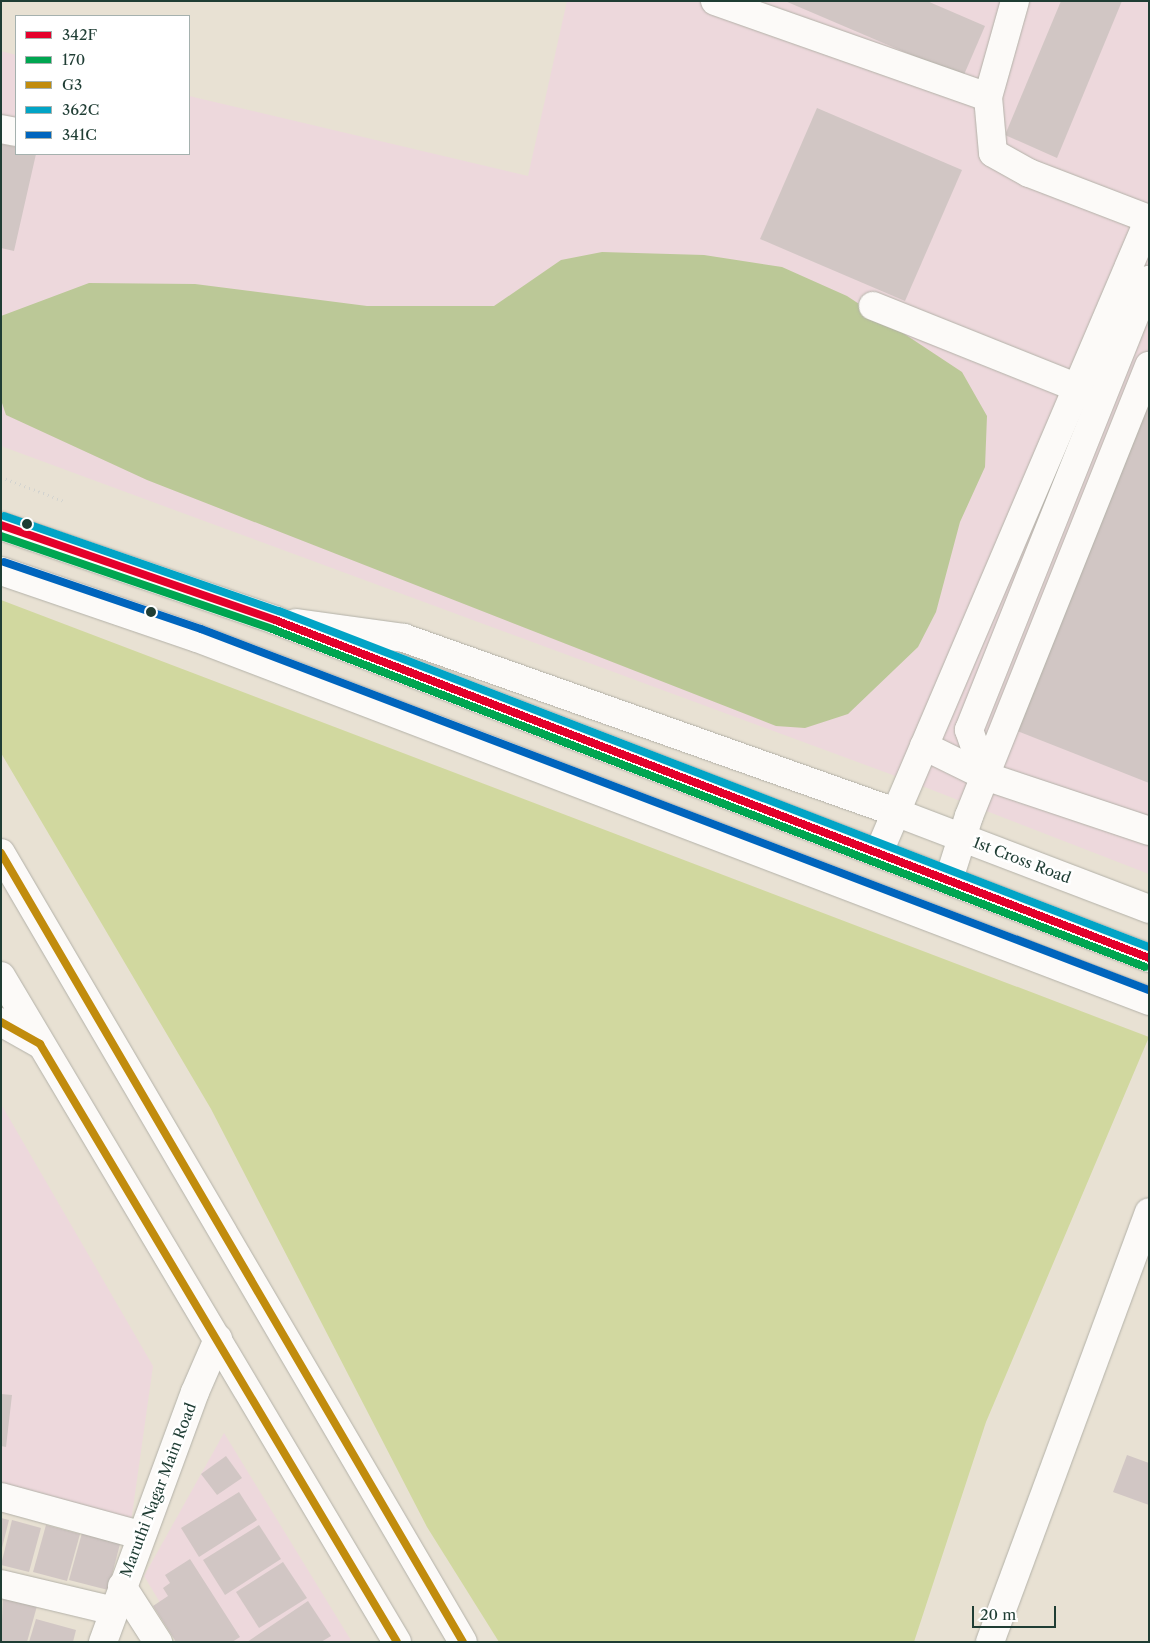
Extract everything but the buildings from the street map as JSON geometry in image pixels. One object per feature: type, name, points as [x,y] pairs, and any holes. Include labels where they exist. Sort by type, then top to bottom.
[{"type":"main road","points":[[716,1],[988,97]]},
{"type":"main road","points":[[985,776],[969,730],[1149,219],[1029,173],[993,153],[988,97],[1015,1]]},
{"type":"main road","points":[[1,129],[15,132]]},
{"type":"main road","points":[[879,852],[924,746],[1088,392],[1149,280]]},
{"type":"main road","points":[[873,306],[1131,410]]},
{"type":"main road","points":[[949,879],[985,776],[1149,366]]},
{"type":"main road","points":[[2,526],[275,620],[949,879],[1149,958]]},
{"type":"main road","points":[[1,571],[197,638],[1149,1001]]},
{"type":"main road","name":"1st Cross Road","points":[[275,620],[404,638],[895,812],[1149,909]]},
{"type":"main road","points":[[924,746],[985,776],[1149,831]]},
{"type":"main road","points":[[1,853],[463,1642]]},
{"type":"main road","points":[[1,976],[397,1642]]},
{"type":"main road","points":[[1,1022],[40,1044]]},
{"type":"main road","points":[[990,1642],[1149,1213]]},
{"type":"main road","name":"Maruthi Nagar Main Road","points":[[103,1642],[140,1535],[218,1339]]},
{"type":"main road","points":[[1,1497],[140,1535]]},
{"type":"main road","points":[[1,1584],[114,1611]]},
{"type":"main road","points":[[122,1586],[158,1642]]},
{"type":"path","points":[[1,477],[64,501]]},
{"type":"shaded area","points":[[567,1],[1149,1],[1149,874],[909,781],[1,446],[1,51],[15,55],[15,155],[190,155],[190,96],[528,176]]},
{"type":"shaded area","points":[[1,1104],[153,1366],[131,1522],[1,1487]]},
{"type":"shaded area","points":[[224,1433],[352,1642],[184,1642],[144,1576]]},
{"type":"green space","points":[[602,252],[704,255],[782,267],[847,296],[962,372],[987,416],[985,467],[960,522],[936,612],[918,647],[848,714],[805,728],[776,726],[147,480],[6,415],[1,400],[1,316],[89,283],[195,284],[367,306],[494,306],[561,260]]},
{"type":"green space","points":[[1,600],[1149,1037],[986,1422],[914,1642],[499,1642],[427,1527],[211,1109],[1,753]]},
{"type":"transit line","name":"362C","points":[[4,516],[279,611],[1149,947]]},
{"type":"transit line","name":"342F","points":[[1,525],[275,620],[1149,958]]},
{"type":"transit line","name":"170","points":[[1,536],[272,629],[1145,967]]},
{"type":"transit line","name":"341C","points":[[4,562],[201,629],[1149,990]]},
{"type":"transit line","name":"G3","points":[[1,853],[463,1642]]},
{"type":"transit line","name":"G3","points":[[1,1022],[40,1044],[397,1642]]}]
